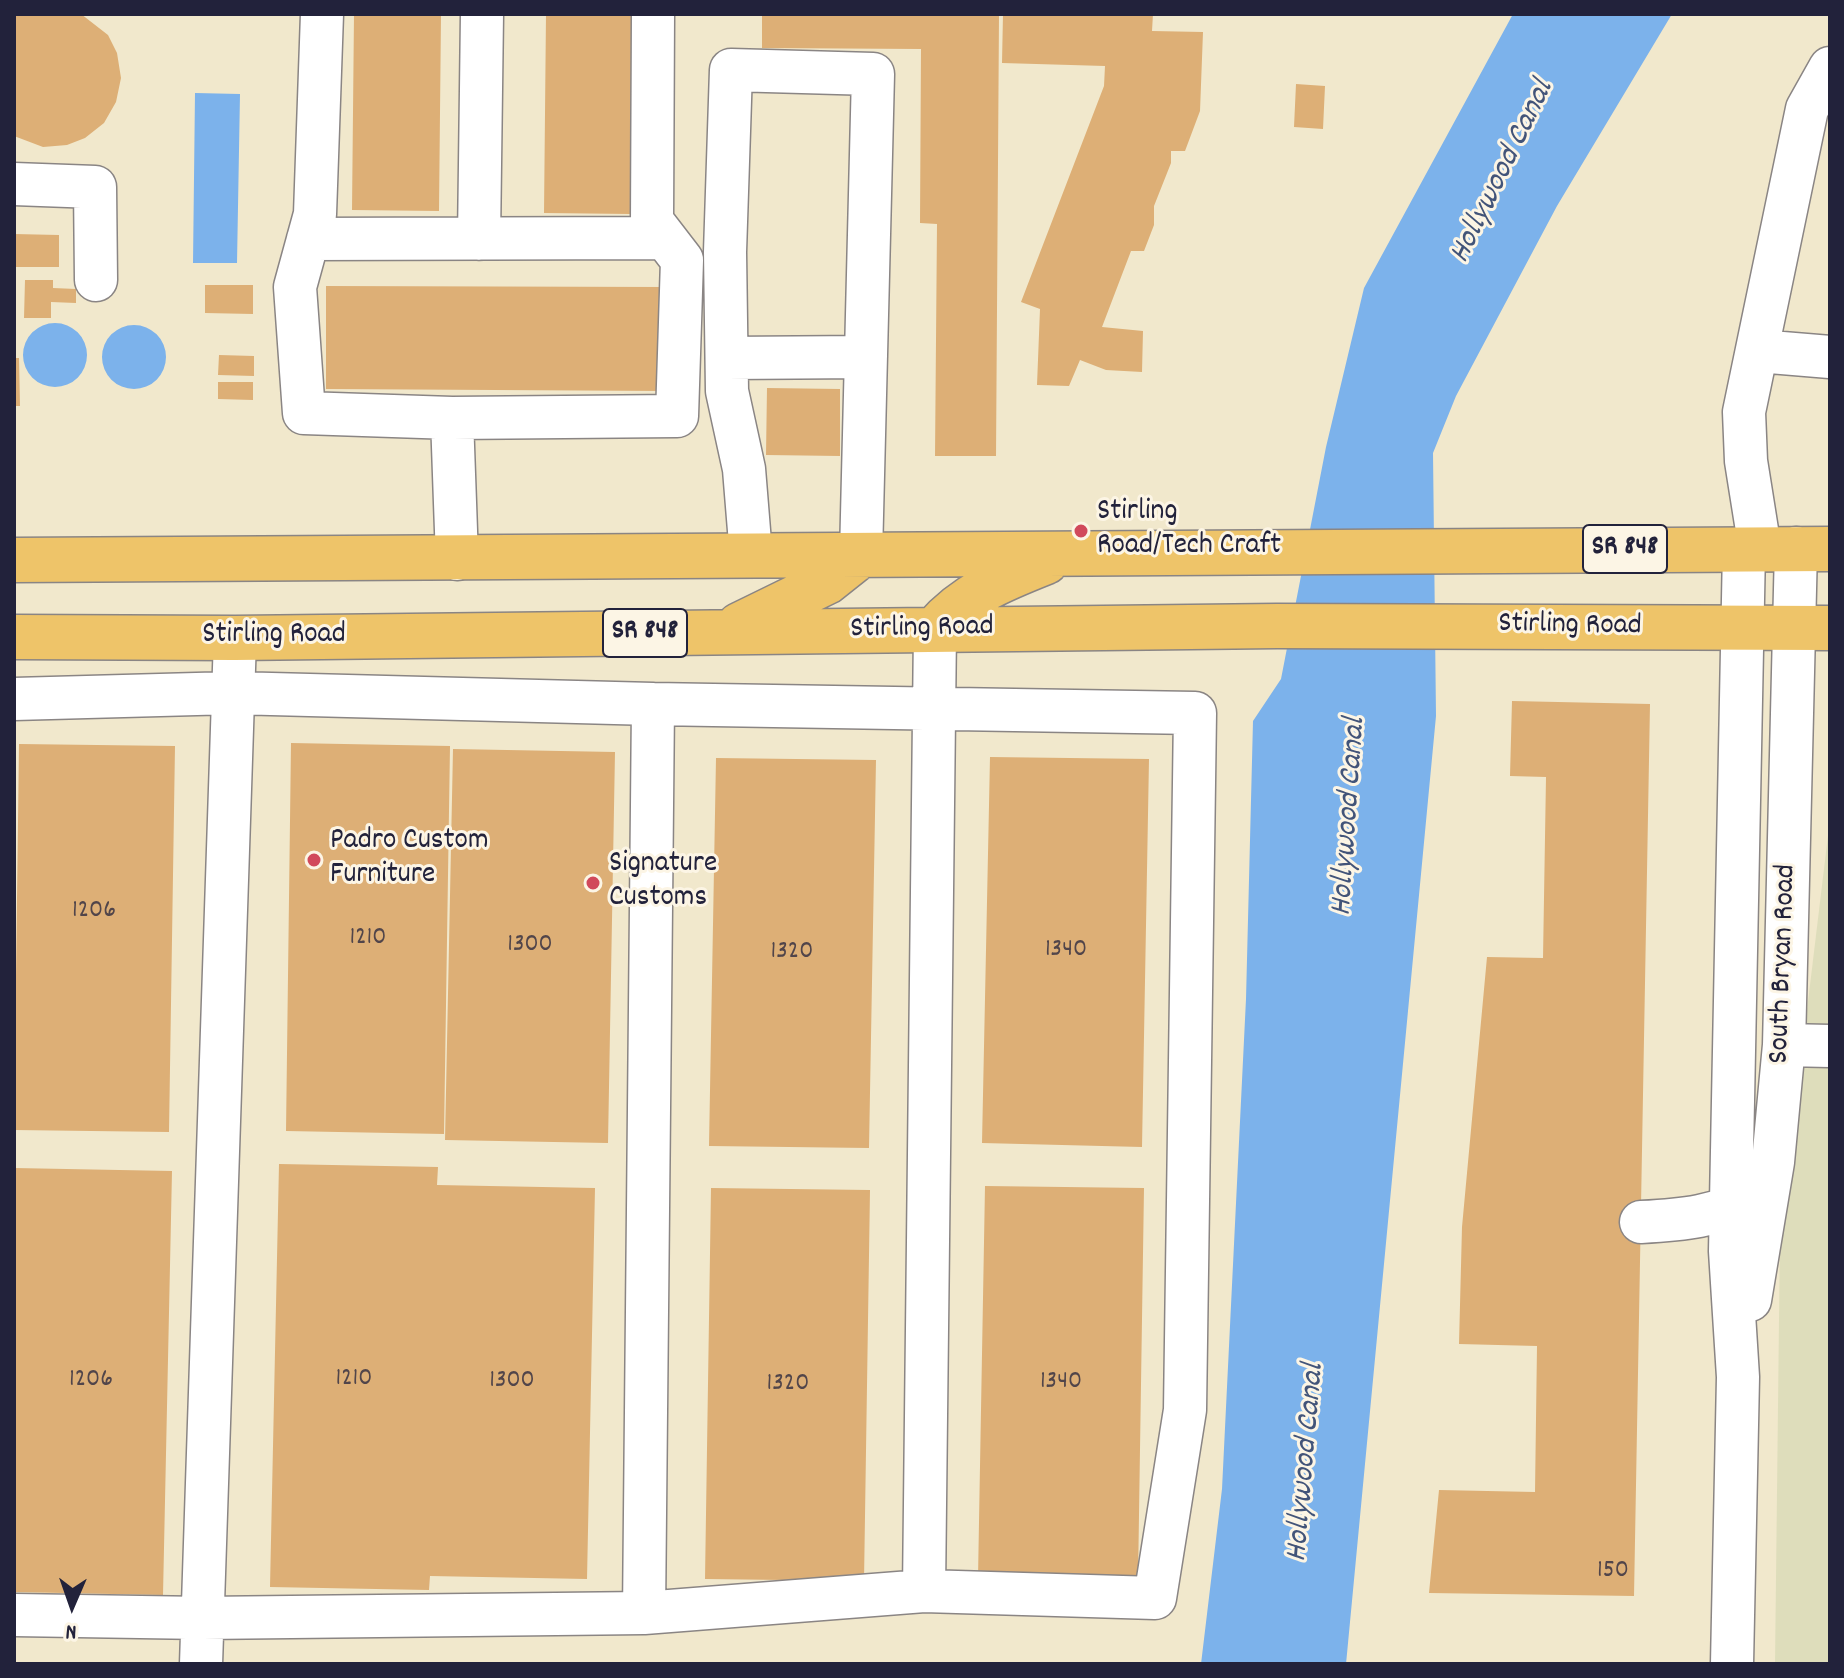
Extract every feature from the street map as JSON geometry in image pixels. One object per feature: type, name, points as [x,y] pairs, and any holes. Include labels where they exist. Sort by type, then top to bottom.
[{"type":"main road","name":"SR 848","points":[[14,560],[457,559],[1271,549],[1782,549]]},
{"type":"main road","points":[[935,629],[954,607],[993,583],[1071,552]]},
{"type":"main road","points":[[723,632],[827,582],[861,555]]},
{"type":"main road","name":"Stirling Road","points":[[14,637],[235,638],[1451,625],[1812,628]]},
{"type":"street","points":[[322,14],[315,214],[295,287],[304,413],[452,418],[677,416],[682,260],[652,221],[653,14]]},
{"type":"street","points":[[479,239],[482,14]]},
{"type":"street","points":[[1782,549],[1746,461],[1744,412],[1807,109],[1830,68]]},
{"type":"street","points":[[751,555],[744,469],[727,391],[725,252],[731,70],[873,74],[861,555]]},
{"type":"street","points":[[14,184],[95,187],[96,280]]},
{"type":"street","points":[[308,239],[665,238]]},
{"type":"street","points":[[1758,351],[1830,357]]},
{"type":"street","points":[[727,358],[866,357]]},
{"type":"street","points":[[452,418],[457,559]]},
{"type":"street","name":"South Bryan Road","points":[[1738,1377],[1769,1185],[1784,1045],[1812,628],[1782,549]]},
{"type":"street","name":"South Bryan Road","points":[[1732,1664],[1738,1377],[1731,1209],[1742,628],[1782,549]]},
{"type":"street","points":[[924,1591],[935,629]]},
{"type":"street","points":[[201,1664],[235,638]]},
{"type":"street","points":[[14,699],[233,693],[1195,713],[1185,1410],[1155,1598],[924,1591],[644,1613],[203,1618],[14,1615]]},
{"type":"street","points":[[644,1613],[653,704]]},
{"type":"street","points":[[1784,1045],[1830,1046]]},
{"type":"street","points":[[1641,1222],[1687,1220],[1731,1209],[1769,1185]]},
{"type":"shaded area","points":[[1830,819],[1830,1664],[1775,1664],[1780,1234]]},
{"type":"water","name":"Hollywood Canal","points":[[1513,14],[1672,14],[1557,206],[1456,396],[1433,453],[1436,716],[1346,1664],[1201,1664],[1222,1489],[1246,999],[1253,721],[1281,679],[1326,447],[1364,288]]},
{"type":"water","points":[[195,93],[240,94],[237,263],[193,263]]},
{"type":"water","points":[[55,323],[67,325],[78,332],[85,343],[85,367],[78,378],[67,385],[55,387],[43,385],[32,378],[25,367],[23,355],[25,343],[32,332],[43,325]]},
{"type":"water","points":[[134,325],[146,327],[157,334],[164,345],[164,369],[157,380],[146,387],[134,389],[122,387],[111,380],[104,369],[102,357],[104,345],[111,334],[122,327]]},
{"type":"building","points":[[18,14],[81,14],[108,35],[117,53],[121,78],[116,102],[104,123],[85,138],[67,145],[43,147],[14,136],[14,17]]},
{"type":"building","points":[[354,14],[441,14],[439,211],[352,210]]},
{"type":"building","points":[[546,14],[632,14],[630,214],[544,213]]},
{"type":"building","points":[[762,14],[999,14],[996,456],[935,456],[937,224],[920,223],[921,49],[762,48]]},
{"type":"building","points":[[1003,14],[1153,14],[1152,31],[1203,32],[1200,111],[1185,151],[1171,151],[1171,163],[1154,206],[1154,225],[1144,251],[1131,251],[1102,327],[1143,331],[1142,372],[1106,370],[1080,360],[1069,386],[1037,385],[1040,309],[1021,302],[1104,86],[1105,66],[1002,63]]},
{"type":"building","points":[[1296,84],[1325,86],[1323,129],[1294,127]]},
{"type":"building","points":[[14,234],[59,235],[59,267],[14,267]]},
{"type":"building","points":[[25,280],[53,280],[53,288],[76,289],[76,303],[51,302],[51,318],[24,318]]},
{"type":"building","points":[[205,285],[253,285],[253,314],[205,313]]},
{"type":"building","points":[[326,286],[665,287],[665,391],[326,389]]},
{"type":"building","points":[[219,355],[254,356],[254,376],[218,375]]},
{"type":"building","points":[[14,358],[19,358],[20,406],[14,406]]},
{"type":"building","points":[[218,382],[253,382],[253,400],[218,399]]},
{"type":"building","points":[[767,388],[840,389],[840,456],[766,455]]},
{"type":"building","points":[[1512,701],[1650,704],[1634,1596],[1429,1593],[1439,1490],[1535,1492],[1537,1346],[1459,1344],[1462,1227],[1487,957],[1543,958],[1546,777],[1510,776]]},
{"type":"building","points":[[291,743],[450,746],[444,1134],[286,1131]]},
{"type":"building","points":[[19,744],[175,746],[169,1132],[14,1130]]},
{"type":"building","points":[[453,749],[615,752],[608,1143],[445,1140]]},
{"type":"building","points":[[990,757],[1149,759],[1142,1147],[982,1143]]},
{"type":"building","points":[[716,758],[876,760],[869,1148],[709,1146]]},
{"type":"building","points":[[279,1164],[438,1167],[437,1185],[595,1188],[587,1579],[430,1576],[429,1590],[270,1587]]},
{"type":"building","points":[[14,1168],[172,1171],[163,1595],[14,1592]]},
{"type":"building","points":[[985,1186],[1144,1188],[1138,1580],[978,1578]]},
{"type":"building","points":[[711,1188],[870,1190],[864,1581],[705,1579]]},
{"type":"place","name":"Stirling Road/Tech Craft","points":[[1081,531]]},
{"type":"place","name":"Padro Custom Furniture","points":[[314,860]]},
{"type":"place","name":"Signature Customs","points":[[593,883]]}]
